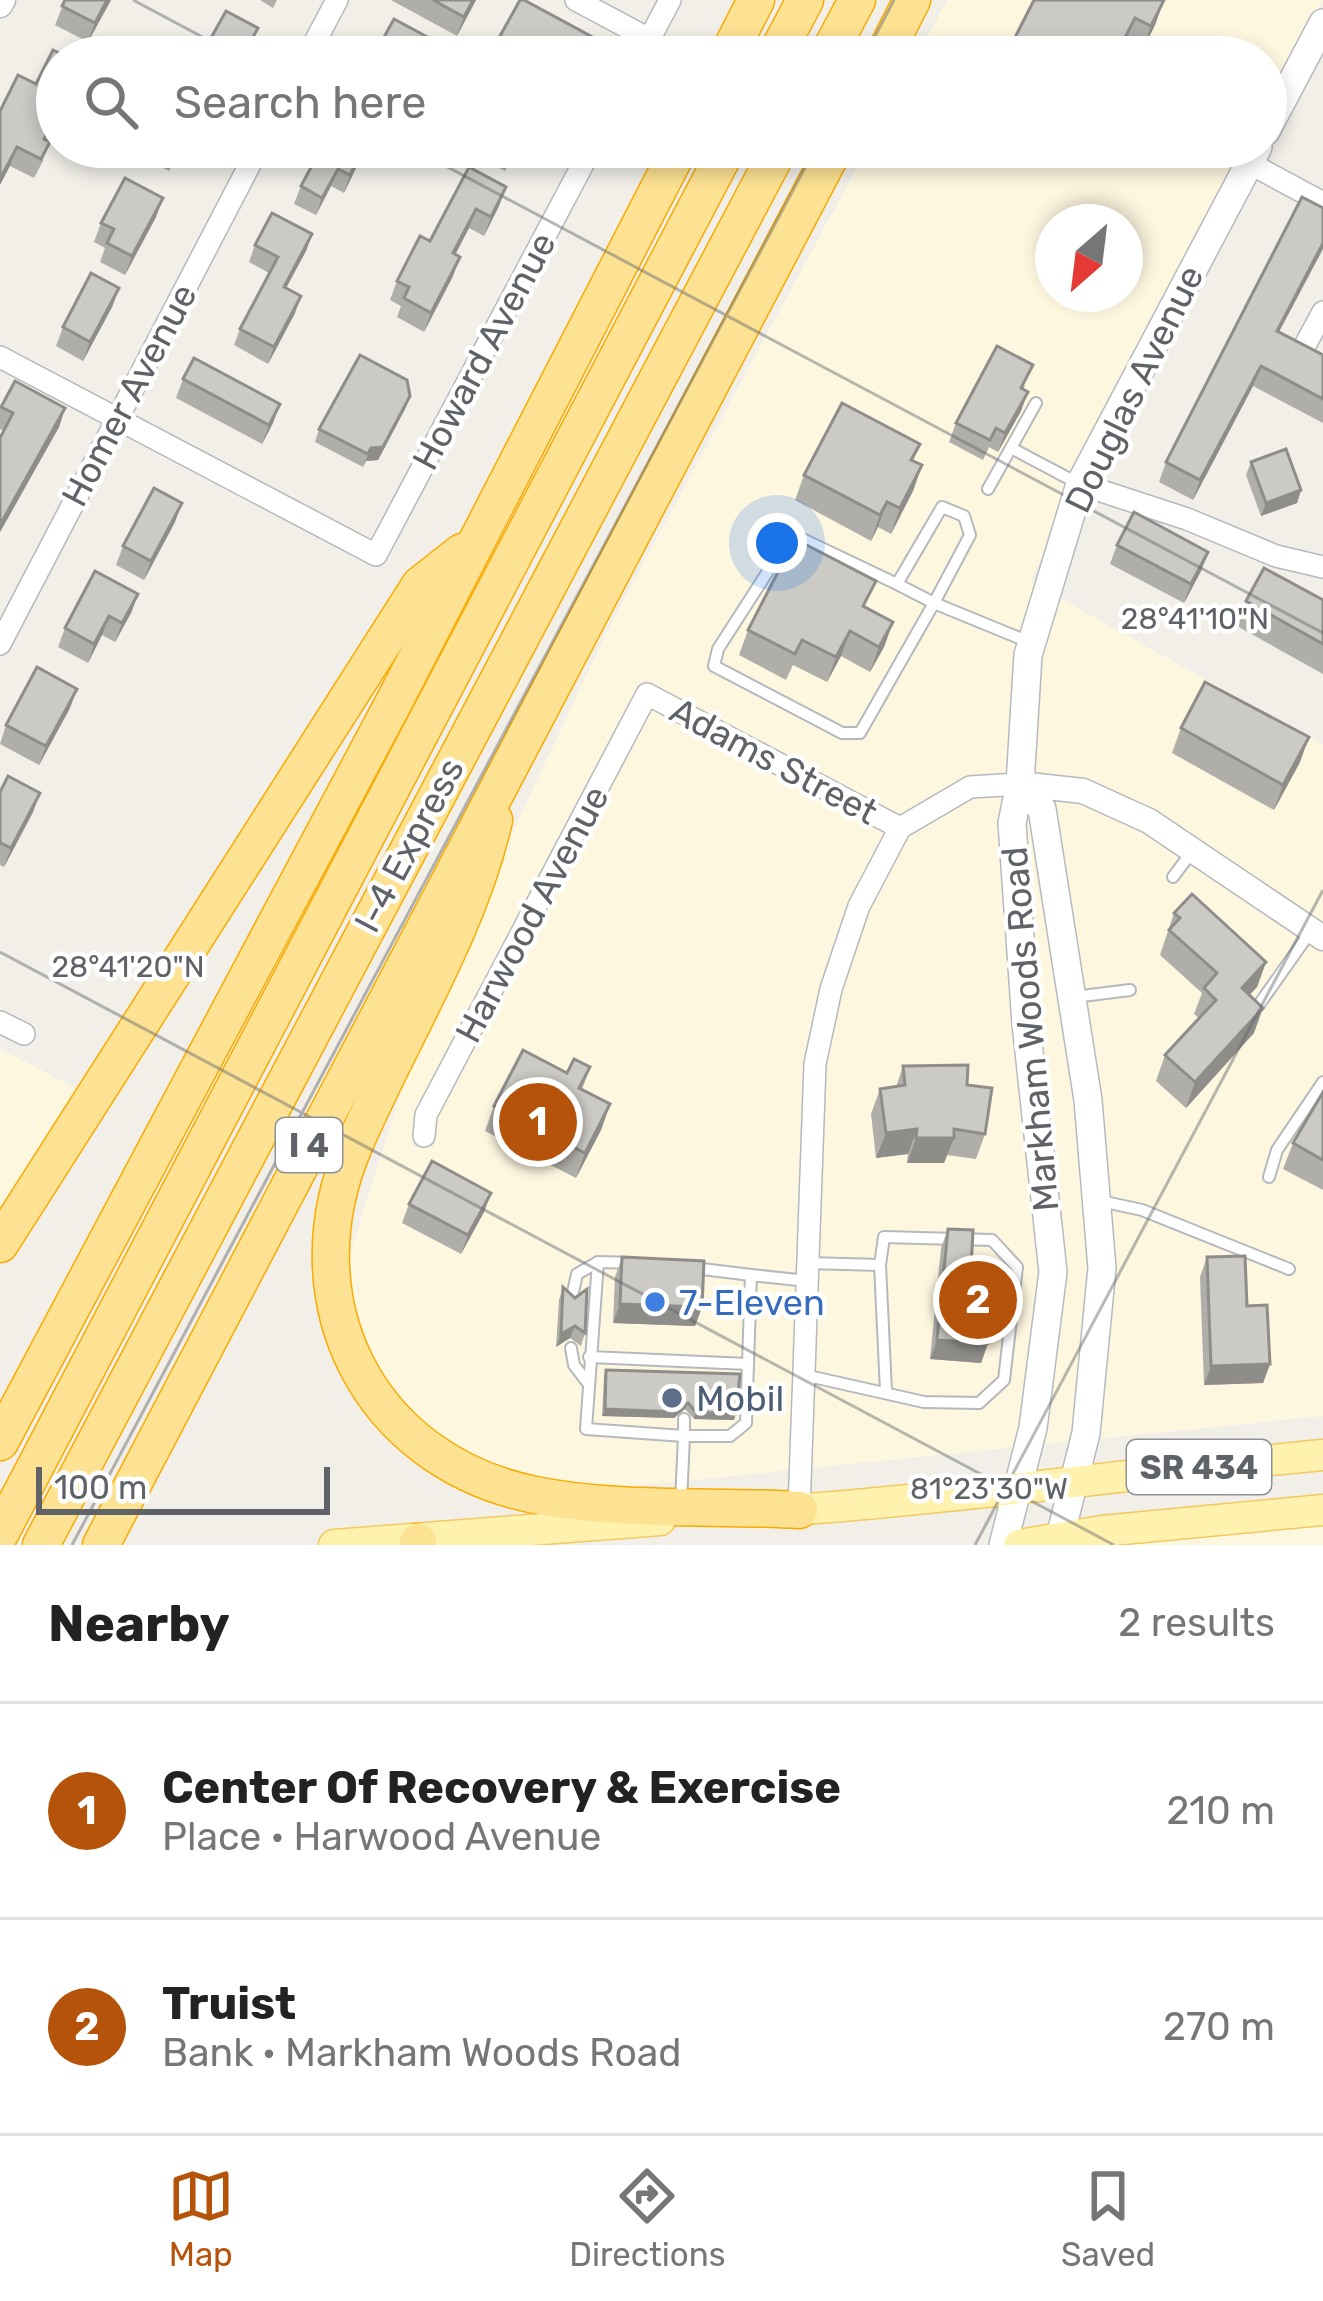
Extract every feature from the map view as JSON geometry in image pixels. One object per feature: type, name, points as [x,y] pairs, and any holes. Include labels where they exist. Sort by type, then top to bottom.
[{"type":"highway","points":[[738,36],[756,0]]},
{"type":"highway","points":[[786,36],[806,0]]},
{"type":"highway","points":[[838,36],[857,0]]},
{"type":"highway","points":[[894,36],[912,0]]},
{"type":"highway","points":[[0,1442],[395,700],[470,546],[669,168]]},
{"type":"highway","name":"I-4 Express","points":[[1,1532],[717,168]]},
{"type":"highway","name":"I-4 Express","points":[[46,1534],[769,168]]},
{"type":"highway","name":"I 4","points":[[107,1537],[505,769],[824,168]]},
{"type":"highway","points":[[0,1244],[420,585],[470,546]]},
{"type":"highway","points":[[505,769],[482,870],[340,1185],[328,1250],[334,1307],[354,1363],[374,1396],[422,1443],[466,1470],[549,1497],[680,1511],[799,1510]]},
{"type":"main road","points":[[1287,91],[1323,23]]},
{"type":"main road","name":"Douglas Avenue","points":[[1020,784],[1032,643],[1080,484],[1247,168]]},
{"type":"main road","name":"Markham Woods Road","points":[[1020,784],[1042,809],[1072,998],[1088,1100],[1102,1301],[1076,1482],[1058,1542]]},
{"type":"main road","name":"Markham Woods Road","points":[[1004,1545],[1020,1491],[1053,1272],[1026,1024],[1012,824],[1020,784]]},
{"type":"main road","name":"SR 434","points":[[799,1510],[1020,1491],[1323,1455]]},
{"type":"main road","name":"SR 434","points":[[1019,1545],[1323,1510]]},
{"type":"main road","points":[[334,1545],[418,1544],[680,1511]]},
{"type":"street","points":[[318,36],[337,0]]},
{"type":"street","points":[[576,0],[627,36]]},
{"type":"street","points":[[650,36],[670,0]]},
{"type":"street","name":"Homer Avenue","points":[[0,644],[248,168]]},
{"type":"street","name":"Howard Avenue","points":[[115,419],[376,555],[581,168]]},
{"type":"street","points":[[1273,168],[1323,203]]},
{"type":"street","points":[[1303,349],[1323,312]]},
{"type":"street","points":[[0,357],[115,419]]},
{"type":"street","points":[[1080,484],[1187,518],[1276,556],[1323,567]]},
{"type":"street","name":"Adams Street","points":[[647,694],[900,828]]},
{"type":"street","name":"Harwood Avenue","points":[[424,1136],[426,1115],[647,694]]},
{"type":"street","points":[[799,1510],[815,1064],[829,998],[859,906],[900,828],[970,787],[1020,784],[1083,791],[1149,820],[1317,934]]},
{"type":"street","points":[[0,1022],[24,1034]]},
{"type":"lane","points":[[988,489],[1036,403]]},
{"type":"lane","points":[[1013,448],[1080,484]]},
{"type":"lane","points":[[897,584],[937,508],[964,516],[970,535],[934,602],[854,736],[715,666],[718,649],[792,534],[897,584],[934,602],[994,632],[1032,643]]},
{"type":"lane","points":[[1173,878],[1192,850]]},
{"type":"lane","points":[[1258,1006],[1317,934]]},
{"type":"lane","points":[[1072,998],[1130,990]]},
{"type":"lane","points":[[1269,1177],[1277,1150],[1323,1082]]},
{"type":"lane","points":[[1093,1199],[1142,1210],[1289,1269]]},
{"type":"lane","points":[[804,1375],[924,1402],[979,1403],[1004,1381],[1017,1267],[992,1240],[884,1238],[880,1265],[886,1391]]},
{"type":"lane","points":[[598,1262],[586,1429],[730,1436],[746,1423],[751,1275]]},
{"type":"lane","points":[[571,1301],[577,1274],[598,1262],[648,1264]]},
{"type":"lane","points":[[682,1267],[751,1275],[880,1265]]},
{"type":"lane","points":[[571,1348],[574,1365],[588,1383]]},
{"type":"lane","points":[[589,1357],[748,1364]]},
{"type":"lane","points":[[629,1377],[631,1361]]},
{"type":"lane","points":[[659,1378],[660,1362]]},
{"type":"lane","points":[[687,1379],[688,1363]]},
{"type":"lane","points":[[714,1363],[714,1380]]},
{"type":"lane","points":[[626,1432],[627,1417]]},
{"type":"lane","points":[[655,1434],[656,1418]]},
{"type":"lane","points":[[680,1511],[684,1419]]},
{"type":"lane","points":[[711,1419],[711,1436]]},
{"type":"shaded area","points":[[947,0],[1323,0],[1287,70],[1287,36],[928,36]]},
{"type":"shaded area","points":[[857,168],[1236,168],[1030,581],[1038,586],[1010,773],[966,777],[901,815],[644,680],[417,1110],[413,1147],[433,1147],[436,1117],[651,709],[885,833],[849,903],[821,986],[791,1470],[595,1490],[517,1479],[429,1433],[372,1373],[344,1272],[423,1023],[608,629]]},
{"type":"shaded area","points":[[1056,596],[1323,745],[1323,924],[1031,774],[1039,656]]},
{"type":"shaded area","points":[[1007,796],[1042,1273],[1019,1447],[811,1468],[825,1064],[841,991],[868,909],[908,835],[971,798]]},
{"type":"shaded area","points":[[1047,798],[1079,802],[1143,831],[1323,951],[1323,1416],[1095,1439],[1112,1301]]},
{"type":"shaded area","points":[[1026,807],[1032,815],[1078,1102],[1092,1270],[1074,1441],[1040,1445],[1046,1103],[1022,823]]},
{"type":"shaded area","points":[[0,1049],[84,1092],[0,1214]]},
{"type":"shaded area","points":[[1323,1521],[1323,1545],[1085,1545]]},
{"type":"building","points":[[65,0],[107,0],[95,23],[62,6]]},
{"type":"building","points":[[433,0],[473,0],[464,17]]},
{"type":"building","points":[[524,0],[590,36],[500,36]]},
{"type":"building","points":[[1034,0],[1164,0],[1151,26],[1135,18],[1126,36],[1016,36]]},
{"type":"building","points":[[226,11],[258,28],[254,36],[212,36]]},
{"type":"building","points":[[394,19],[426,36],[385,36]]},
{"type":"building","points":[[18,75],[36,84],[36,156],[17,147],[0,179],[0,111]]},
{"type":"building","points":[[311,168],[354,168],[350,175],[338,169],[322,198],[301,186]]},
{"type":"building","points":[[468,168],[506,187],[491,217],[476,209],[453,253],[460,257],[431,313],[404,298],[409,287],[397,281],[420,236],[430,241]]},
{"type":"building","points":[[125,178],[163,198],[132,256],[107,243],[114,229],[101,223]]},
{"type":"building","points":[[1302,197],[1323,208],[1323,243],[1277,331],[1323,355],[1323,399],[1261,366],[1200,480],[1166,462]]},
{"type":"building","points":[[272,213],[312,234],[284,287],[301,296],[274,347],[240,329],[278,257],[255,245]]},
{"type":"building","points":[[91,273],[119,288],[90,342],[63,327]]},
{"type":"building","points":[[997,346],[1033,365],[1021,388],[1028,392],[1005,433],[996,428],[990,440],[956,423]]},
{"type":"building","points":[[360,355],[407,380],[410,396],[383,447],[371,448],[368,454],[319,429]]},
{"type":"building","points":[[194,358],[280,404],[269,425],[183,379]]},
{"type":"building","points":[[15,381],[65,408],[0,525],[0,438],[13,413],[1,407]]},
{"type":"building","points":[[842,403],[920,444],[911,460],[922,465],[900,508],[887,502],[880,515],[804,475]]},
{"type":"building","points":[[1286,449],[1301,490],[1266,503],[1251,462]]},
{"type":"building","points":[[154,488],[182,503],[151,561],[123,546]]},
{"type":"building","points":[[1134,512],[1208,552],[1191,584],[1117,545]]},
{"type":"building","points":[[795,539],[876,581],[863,606],[893,622],[879,647],[850,631],[836,657],[802,640],[795,654],[748,630]]},
{"type":"building","points":[[1264,568],[1323,600],[1323,644],[1246,601]]},
{"type":"building","points":[[95,571],[138,594],[122,623],[109,616],[94,644],[65,628]]},
{"type":"building","points":[[37,667],[77,689],[46,746],[6,725]]},
{"type":"building","points":[[1205,682],[1309,737],[1283,785],[1181,728]]},
{"type":"building","points":[[8,776],[40,793],[11,848],[0,844],[0,792]]},
{"type":"building","points":[[1192,894],[1266,962],[1242,988],[1263,1008],[1195,1082],[1165,1055],[1216,1000],[1204,988],[1217,973],[1169,930],[1180,918],[1174,913]]},
{"type":"building","points":[[523,1050],[567,1073],[574,1059],[590,1067],[579,1088],[610,1104],[585,1153],[494,1106]]},
{"type":"building","points":[[968,1065],[967,1085],[992,1088],[985,1134],[954,1129],[954,1138],[916,1138],[917,1129],[886,1133],[880,1089],[905,1085],[903,1066]]},
{"type":"building","points":[[1323,1092],[1323,1160],[1293,1143]]},
{"type":"building","points":[[432,1161],[491,1193],[468,1235],[409,1204]]},
{"type":"building","points":[[948,1229],[973,1230],[971,1269],[1011,1272],[1009,1292],[992,1291],[988,1343],[937,1340]]},
{"type":"building","points":[[1245,1256],[1247,1306],[1267,1305],[1270,1364],[1211,1366],[1207,1257]]},
{"type":"building","points":[[622,1257],[704,1261],[702,1307],[620,1304]]},
{"type":"building","points":[[563,1287],[575,1298],[587,1289],[585,1333],[575,1326],[561,1334]]},
{"type":"building","name":"Mobil","points":[[606,1370],[740,1374],[736,1414],[696,1412],[688,1403],[677,1412],[605,1409]]},
{"type":"place","name":"Center Of Recovery & Exercise","points":[[538,1122]]},
{"type":"place","name":"Truist","points":[[978,1300]]},
{"type":"place","name":"7-Eleven","points":[[655,1302]]},
{"type":"place","name":"Mobil","points":[[672,1398]]}]
